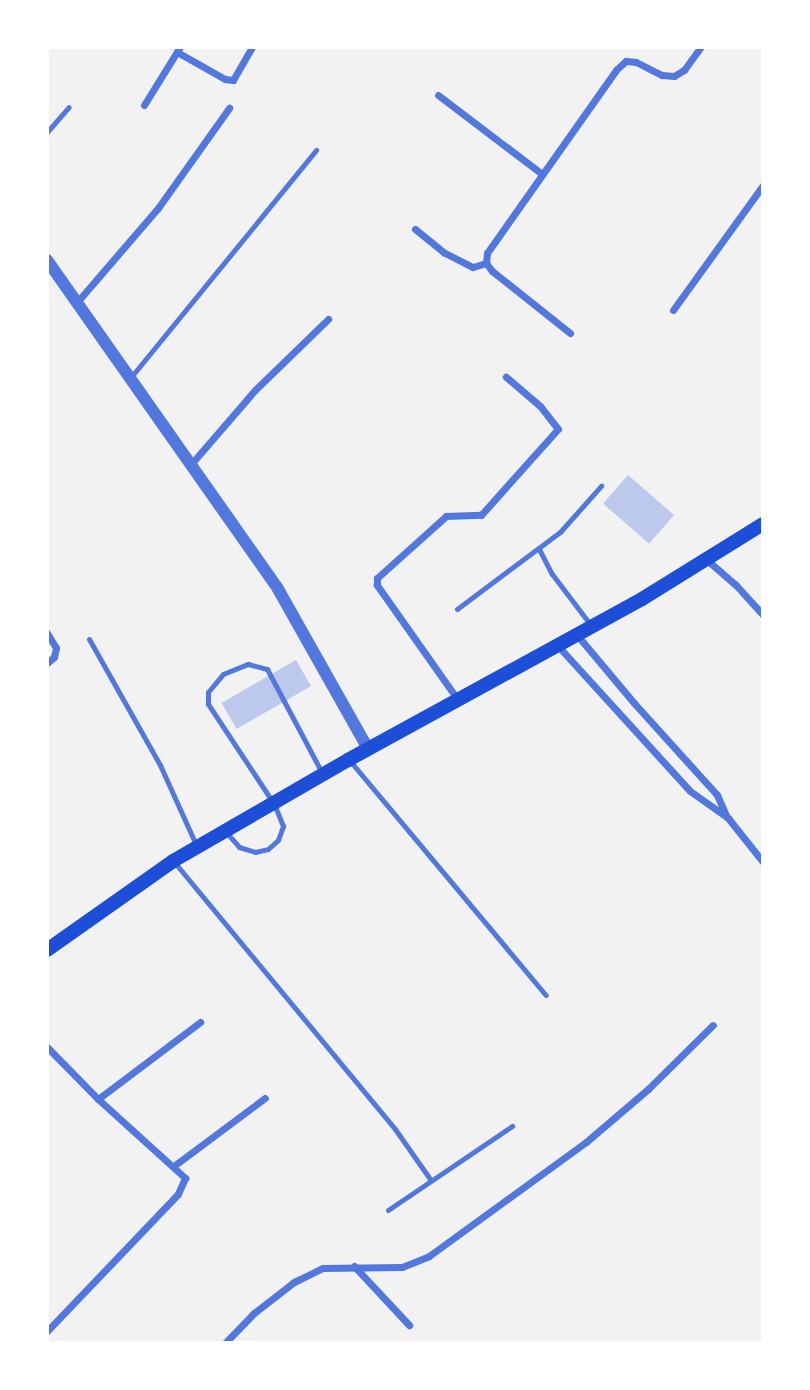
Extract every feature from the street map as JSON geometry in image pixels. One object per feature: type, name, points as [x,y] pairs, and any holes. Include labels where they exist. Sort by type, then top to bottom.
[{"type":"main road","points":[[47,950],[173,861],[348,760],[578,635],[763,524]]},
{"type":"street","points":[[144,105],[178,50],[229,80],[236,76],[252,47]]},
{"type":"street","points":[[486,263],[487,253],[499,233],[599,91],[626,61],[636,62],[662,75],[674,76],[684,70],[701,47]]},
{"type":"street","points":[[438,95],[542,174]]},
{"type":"street","points":[[78,301],[158,208],[229,108]]},
{"type":"street","points":[[673,310],[763,185]]},
{"type":"street","points":[[415,229],[445,253],[472,267],[486,263]]},
{"type":"street","points":[[47,260],[278,589],[368,749]]},
{"type":"street","points":[[486,263],[570,333]]},
{"type":"street","points":[[192,463],[255,390],[328,319]]},
{"type":"street","points":[[458,700],[377,585],[377,578],[446,516],[481,515],[558,429],[540,406],[506,377]]},
{"type":"street","points":[[707,560],[735,584],[763,615]]},
{"type":"street","points":[[47,633],[56,648],[54,657],[47,663]]},
{"type":"street","points":[[578,635],[634,703],[717,794],[728,818],[763,862]]},
{"type":"street","points":[[558,646],[690,791],[728,818]]},
{"type":"street","points":[[98,1099],[200,1022]]},
{"type":"street","points":[[225,1343],[254,1313],[294,1282],[323,1268],[402,1267],[429,1256],[586,1142],[648,1089],[713,1026]]},
{"type":"street","points":[[47,1047],[98,1099],[175,1165],[185,1178],[184,1186],[47,1331]]},
{"type":"street","points":[[175,1165],[265,1098]]},
{"type":"street","points":[[354,1266],[409,1325]]},
{"type":"lane","points":[[47,132],[69,107]]},
{"type":"lane","points":[[131,377],[316,150]]},
{"type":"lane","points":[[457,609],[539,549],[560,531],[601,486]]},
{"type":"lane","points":[[539,549],[552,574],[592,627]]},
{"type":"lane","points":[[89,639],[160,765],[197,848]]},
{"type":"lane","points":[[225,831],[239,847],[255,852],[268,849],[278,839],[283,826],[274,804],[208,704],[208,692],[223,674],[248,664],[267,669],[323,775]]},
{"type":"lane","points":[[348,760],[546,995]]},
{"type":"lane","points":[[173,861],[386,1119],[429,1179]]},
{"type":"lane","points":[[388,1210],[429,1179],[512,1126]]},
{"type":"building","points":[[628,475],[674,515],[649,544],[603,504]]},
{"type":"building","points":[[296,660],[311,686],[237,729],[222,703]]}]
